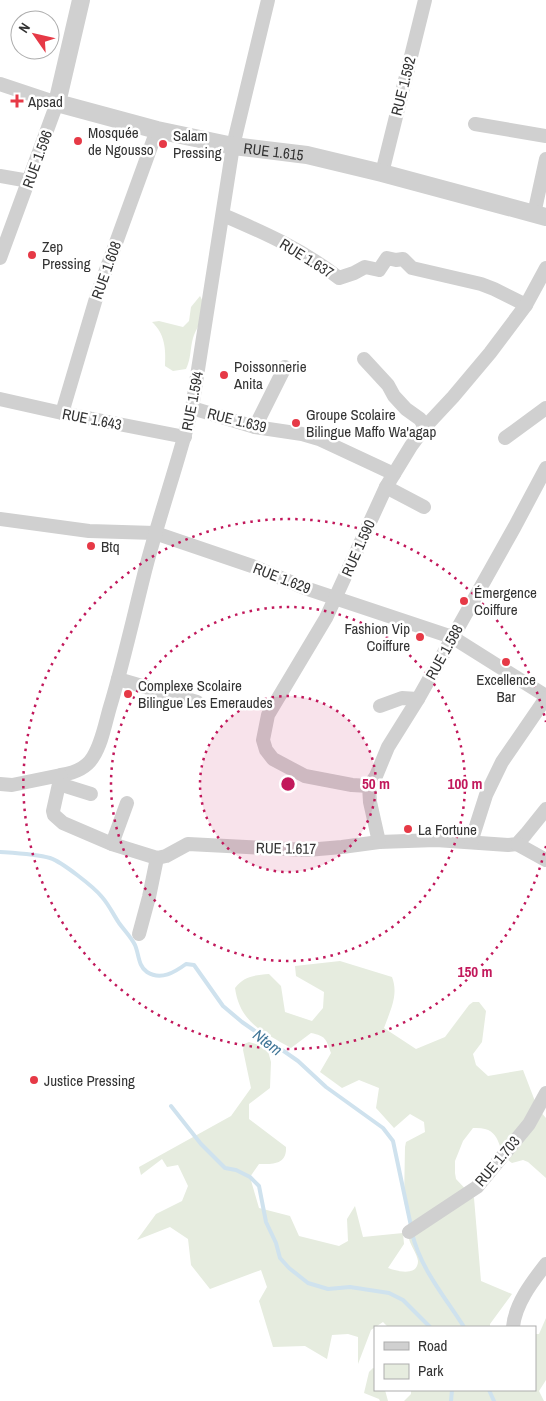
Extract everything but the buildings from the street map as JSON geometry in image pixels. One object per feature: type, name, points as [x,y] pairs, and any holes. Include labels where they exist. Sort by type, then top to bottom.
[{"type":"street","name":"RUE 1.596","points":[[0,258],[57,103],[81,0]]},
{"type":"street","name":"RUE 1.594","points":[[60,779],[85,766],[92,759],[99,746],[156,533],[185,437],[192,408],[233,146],[268,0]]},
{"type":"street","name":"RUE 1.592","points":[[382,172],[425,0]]},
{"type":"street","name":"RUE 1.615","points":[[0,84],[57,103],[157,130],[233,146],[290,152],[382,172],[540,216]]},
{"type":"street","points":[[476,124],[546,136]]},
{"type":"street","name":"RUE 1.608","points":[[62,413],[97,295],[157,130]]},
{"type":"street","points":[[540,216],[546,159]]},
{"type":"street","points":[[0,176],[29,181]]},
{"type":"street","name":"RUE 1.637","points":[[223,215],[284,242],[317,261],[339,278],[365,267],[379,270],[387,258],[403,259],[412,268],[481,284],[526,305]]},
{"type":"street","name":"RUE 1.590","points":[[370,786],[352,785],[305,776],[273,759],[266,750],[263,740],[268,715],[326,618],[386,487],[394,474],[425,427],[490,353],[526,305],[546,268]]},
{"type":"street","points":[[364,359],[388,385],[394,396],[406,409],[420,419],[425,427]]},
{"type":"street","points":[[255,427],[285,367]]},
{"type":"street","name":"RUE 1.643","points":[[0,398],[62,413],[185,437]]},
{"type":"street","name":"RUE 1.639","points":[[192,408],[255,427],[302,434],[319,439],[394,474]]},
{"type":"street","points":[[505,438],[546,408]]},
{"type":"street","name":"RUE 1.588","points":[[370,786],[388,747],[418,699],[546,468]]},
{"type":"street","points":[[386,487],[424,507]]},
{"type":"street","name":"RUE 1.629","points":[[0,520],[89,531],[156,533],[252,566],[305,588],[452,637],[546,697]]},
{"type":"street","points":[[118,679],[197,702]]},
{"type":"street","points":[[471,842],[486,795],[502,762],[546,697]]},
{"type":"street","points":[[380,706],[402,698],[418,699]]},
{"type":"street","points":[[0,784],[12,785],[60,779],[91,794]]},
{"type":"street","points":[[60,779],[53,806],[54,815],[63,823],[112,844],[157,858],[139,934]]},
{"type":"street","points":[[370,786],[370,802],[379,842]]},
{"type":"street","points":[[112,844],[127,803]]},
{"type":"street","points":[[546,809],[516,844],[546,860]]},
{"type":"street","name":"RUE 1.617","points":[[157,858],[166,856],[188,844],[307,850],[342,848],[379,842],[436,840],[508,846],[516,844]]},
{"type":"street","name":"RUE 1.703","points":[[409,1232],[477,1187],[528,1124],[546,1093]]},
{"type":"street","points":[[513,1326],[514,1316],[532,1282],[546,1264]]},
{"type":"green space","points":[[200,296],[204,308],[202,318],[193,338],[188,365],[186,369],[173,371],[165,366],[164,342],[160,332],[152,322],[159,321],[183,327],[189,321],[191,307]]},
{"type":"green space","points":[[340,961],[392,977],[395,990],[394,997],[384,1028],[416,1049],[445,1037],[469,1005],[473,1002],[479,1002],[486,1011],[482,1042],[473,1054],[476,1065],[488,1076],[523,1070],[538,1109],[546,1118],[546,1178],[528,1162],[523,1160],[512,1163],[506,1158],[495,1135],[483,1128],[473,1128],[463,1141],[455,1161],[456,1179],[474,1198],[481,1281],[512,1294],[490,1326],[387,1326],[383,1322],[374,1326],[371,1330],[358,1364],[358,1337],[348,1334],[332,1335],[327,1359],[305,1346],[273,1347],[259,1301],[267,1287],[261,1270],[210,1289],[191,1265],[188,1239],[170,1227],[137,1240],[156,1214],[182,1201],[188,1186],[178,1165],[167,1167],[162,1159],[141,1175],[139,1167],[231,1116],[251,1088],[243,1050],[244,1044],[249,1042],[259,1045],[268,1051],[271,1062],[270,1088],[249,1104],[249,1119],[286,1147],[286,1153],[281,1160],[274,1163],[259,1164],[250,1177],[259,1208],[290,1216],[299,1236],[339,1246],[348,1241],[347,1219],[355,1206],[363,1237],[403,1233],[404,1244],[388,1268],[406,1272],[411,1271],[417,1266],[418,1261],[409,1237],[411,1219],[404,1201],[405,1147],[406,1142],[425,1132],[424,1122],[410,1114],[394,1128],[376,1108],[379,1088],[359,1080],[342,1088],[320,1072],[331,1053],[323,1037],[311,1033],[291,1048],[254,1025],[242,1010],[235,988],[238,984],[254,976],[269,974],[281,986],[285,1012],[312,1021],[323,1008],[324,992],[296,976],[295,966]]},
{"type":"green space","points":[[546,1318],[546,1380],[539,1391],[544,1401],[404,1401],[411,1394],[411,1391],[536,1391],[536,1334],[539,1334]]},
{"type":"green space","points":[[374,1368],[374,1391],[385,1391],[388,1401],[380,1401],[364,1393],[369,1372]]},
{"type":"waterway","name":"Ntem","points":[[0,852],[50,858],[70,869],[92,887],[104,900],[133,942],[140,963],[147,972],[152,975],[163,976],[186,964],[194,965],[223,1006],[242,1022],[298,1061],[326,1087],[383,1128],[393,1141],[411,1226]]},
{"type":"waterway","points":[[171,1106],[201,1144],[225,1168],[236,1170],[250,1177],[259,1186],[266,1222],[276,1243],[280,1258],[289,1268],[308,1283],[328,1289],[350,1287],[389,1293],[403,1300],[429,1326]]},
{"type":"waterway","name":"Ntem","points":[[412,1233],[427,1270],[463,1326]]},
{"type":"waterway","points":[[451,1401],[452,1391]]},
{"type":"waterway","name":"Ntem","points":[[489,1391],[494,1401]]},
{"type":"place","name":"Apsad","points":[[17,101]]},
{"type":"place","name":"Mosquée de Ngousso","points":[[78,141]]},
{"type":"place","name":"Salam Pressing","points":[[163,144]]},
{"type":"place","name":"Zep Pressing","points":[[32,255]]},
{"type":"place","name":"Poissonnerie Anita","points":[[224,375]]},
{"type":"place","name":"Groupe Scolaire Bilingue Maffo Wa'agap","points":[[296,423]]},
{"type":"place","name":"Btq","points":[[91,546]]},
{"type":"place","name":"Émergence Coiffure","points":[[464,601]]},
{"type":"place","name":"Fashion Vip Coiffure","points":[[420,637]]},
{"type":"place","name":"Excellence Bar","points":[[506,662]]},
{"type":"place","name":"Complexe Scolaire Bilingue Les Emeraudes","points":[[128,694]]},
{"type":"place","name":"La Fortune","points":[[408,829]]},
{"type":"place","name":"Justice Pressing","points":[[34,1080]]}]
